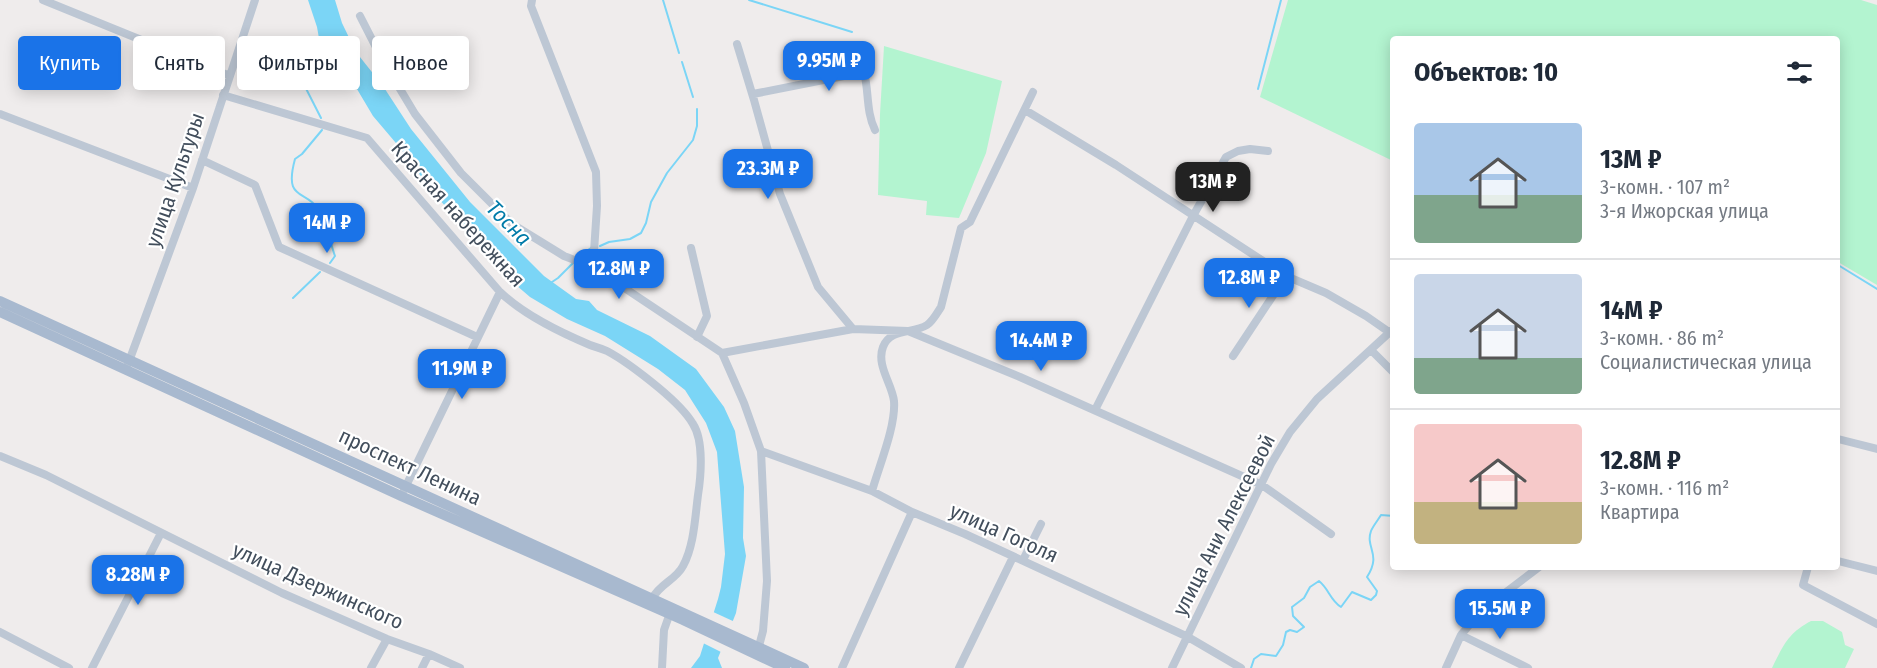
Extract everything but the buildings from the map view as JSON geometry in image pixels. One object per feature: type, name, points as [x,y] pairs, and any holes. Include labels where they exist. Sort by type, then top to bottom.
[{"type":"main road","name":"проспект Ленина","points":[[0,301],[128,365],[747,645],[785,668]]},
{"type":"main road","name":"проспект Ленина","points":[[0,312],[128,365]]},
{"type":"main road","name":"проспект Ленина","points":[[404,491],[652,599],[670,611]]},
{"type":"main road","name":"проспект Ленина","points":[[747,645],[759,646],[804,668]]},
{"type":"street","points":[[43,0],[230,76]]},
{"type":"street","name":"улица Культуры","points":[[128,365],[193,188],[255,0]]},
{"type":"street","points":[[532,0],[531,6],[596,172],[597,206],[593,267]]},
{"type":"street","points":[[360,16],[382,59],[415,114],[461,173],[512,224],[564,256],[593,267],[722,354],[761,451],[767,581],[763,631],[759,646]]},
{"type":"street","points":[[737,44],[780,194],[818,287],[853,329]]},
{"type":"street","points":[[753,94],[864,72],[868,86],[870,121],[875,130]]},
{"type":"street","points":[[872,491],[894,415],[894,398],[881,359],[883,347],[895,334],[926,326],[937,315],[961,228],[970,222],[1033,92]]},
{"type":"street","name":"Красная набережная","points":[[223,95],[367,138],[510,301],[545,323],[590,345],[606,350],[634,368],[678,405],[694,424],[699,441],[700,480],[689,550],[683,567],[656,591],[652,599]]},
{"type":"street","points":[[1025,110],[1116,165],[1286,276],[1326,293],[1390,329]]},
{"type":"street","points":[[0,114],[193,188]]},
{"type":"street","points":[[1095,410],[1193,216],[1226,157],[1238,151],[1250,149],[1268,151]]},
{"type":"street","points":[[202,160],[255,185],[279,247],[477,337]]},
{"type":"street","points":[[691,248],[707,316],[697,337]]},
{"type":"street","points":[[1233,356],[1286,276]]},
{"type":"street","points":[[404,491],[500,292]]},
{"type":"street","points":[[722,354],[853,329],[909,331],[1095,410],[1262,485],[1331,534]]},
{"type":"street","name":"улица Ани Алексеевой","points":[[1173,668],[1262,485],[1282,446],[1300,418],[1317,399],[1390,331]]},
{"type":"street","points":[[1371,350],[1390,369]]},
{"type":"street","points":[[1840,440],[1877,449]]},
{"type":"street","name":"улица Гоголя","points":[[761,451],[872,491],[912,512],[1023,560],[1188,637],[1241,668]]},
{"type":"street","name":"улица Дзержинского","points":[[0,456],[45,475],[282,593],[459,668]]},
{"type":"street","points":[[842,668],[912,512]]},
{"type":"street","points":[[1023,560],[1041,524]]},
{"type":"street","points":[[92,668],[161,533]]},
{"type":"street","points":[[959,668],[1013,557]]},
{"type":"street","points":[[1840,562],[1877,571]]},
{"type":"street","points":[[1446,668],[1461,635],[1480,612],[1535,570]]},
{"type":"street","points":[[1807,570],[1803,585],[1877,624]]},
{"type":"street","points":[[662,668],[664,630],[670,611]]},
{"type":"street","points":[[0,632],[69,668]]},
{"type":"street","points":[[1461,635],[1528,668]]},
{"type":"street","points":[[371,668],[387,639]]},
{"type":"street","points":[[422,668],[429,654]]},
{"type":"green space","points":[[1288,0],[1861,0],[1877,5],[1877,285],[1840,263],[1840,36],[1390,36],[1390,160],[1260,97]]},
{"type":"green space","points":[[884,46],[1002,81],[986,153],[959,218],[926,215],[927,201],[878,195]]},
{"type":"green space","points":[[1811,621],[1823,621],[1842,632],[1845,645],[1854,649],[1845,668],[1772,668],[1791,635]]},
{"type":"water","points":[[308,0],[335,0],[348,36],[319,36]]},
{"type":"water","points":[[360,57],[372,72],[372,90],[386,90],[411,129],[470,202],[544,276],[576,299],[589,301],[597,310],[650,336],[696,369],[724,407],[735,431],[744,487],[743,538],[746,556],[736,613],[718,658],[722,668],[691,668],[700,656],[718,599],[725,554],[717,452],[706,423],[685,390],[658,369],[605,336],[567,319],[530,297],[509,279],[493,257],[434,194],[373,116],[358,90],[360,90]]},
{"type":"pier","points":[[711,611],[735,622],[723,653],[701,642]]},
{"type":"waterway","points":[[663,0],[679,53]]},
{"type":"waterway","points":[[749,0],[852,32]]},
{"type":"waterway","points":[[1258,89],[1281,0]]},
{"type":"waterway","points":[[682,62],[693,97]]},
{"type":"waterway","points":[[307,90],[321,118]]},
{"type":"waterway","points":[[600,246],[609,242],[630,239],[641,233],[651,202],[667,173],[693,140],[697,126],[697,109]]},
{"type":"waterway","points":[[322,130],[295,159],[292,182],[294,189],[315,205],[320,212],[335,256],[330,263]]},
{"type":"waterway","points":[[579,256],[591,248]]},
{"type":"waterway","points":[[552,282],[574,262]]},
{"type":"waterway","points":[[1840,266],[1877,289]]},
{"type":"waterway","points":[[293,298],[320,272]]},
{"type":"waterway","points":[[1251,668],[1254,659],[1261,654],[1276,656],[1283,645],[1286,632],[1290,630],[1297,632],[1304,627],[1293,616],[1292,607],[1304,598],[1310,587],[1319,581],[1341,607],[1352,592],[1371,600],[1376,595],[1377,591],[1367,577],[1373,562],[1371,531],[1381,515],[1390,516]]},
{"type":"water label","name":"Тосна","points":[[509,223]]}]
